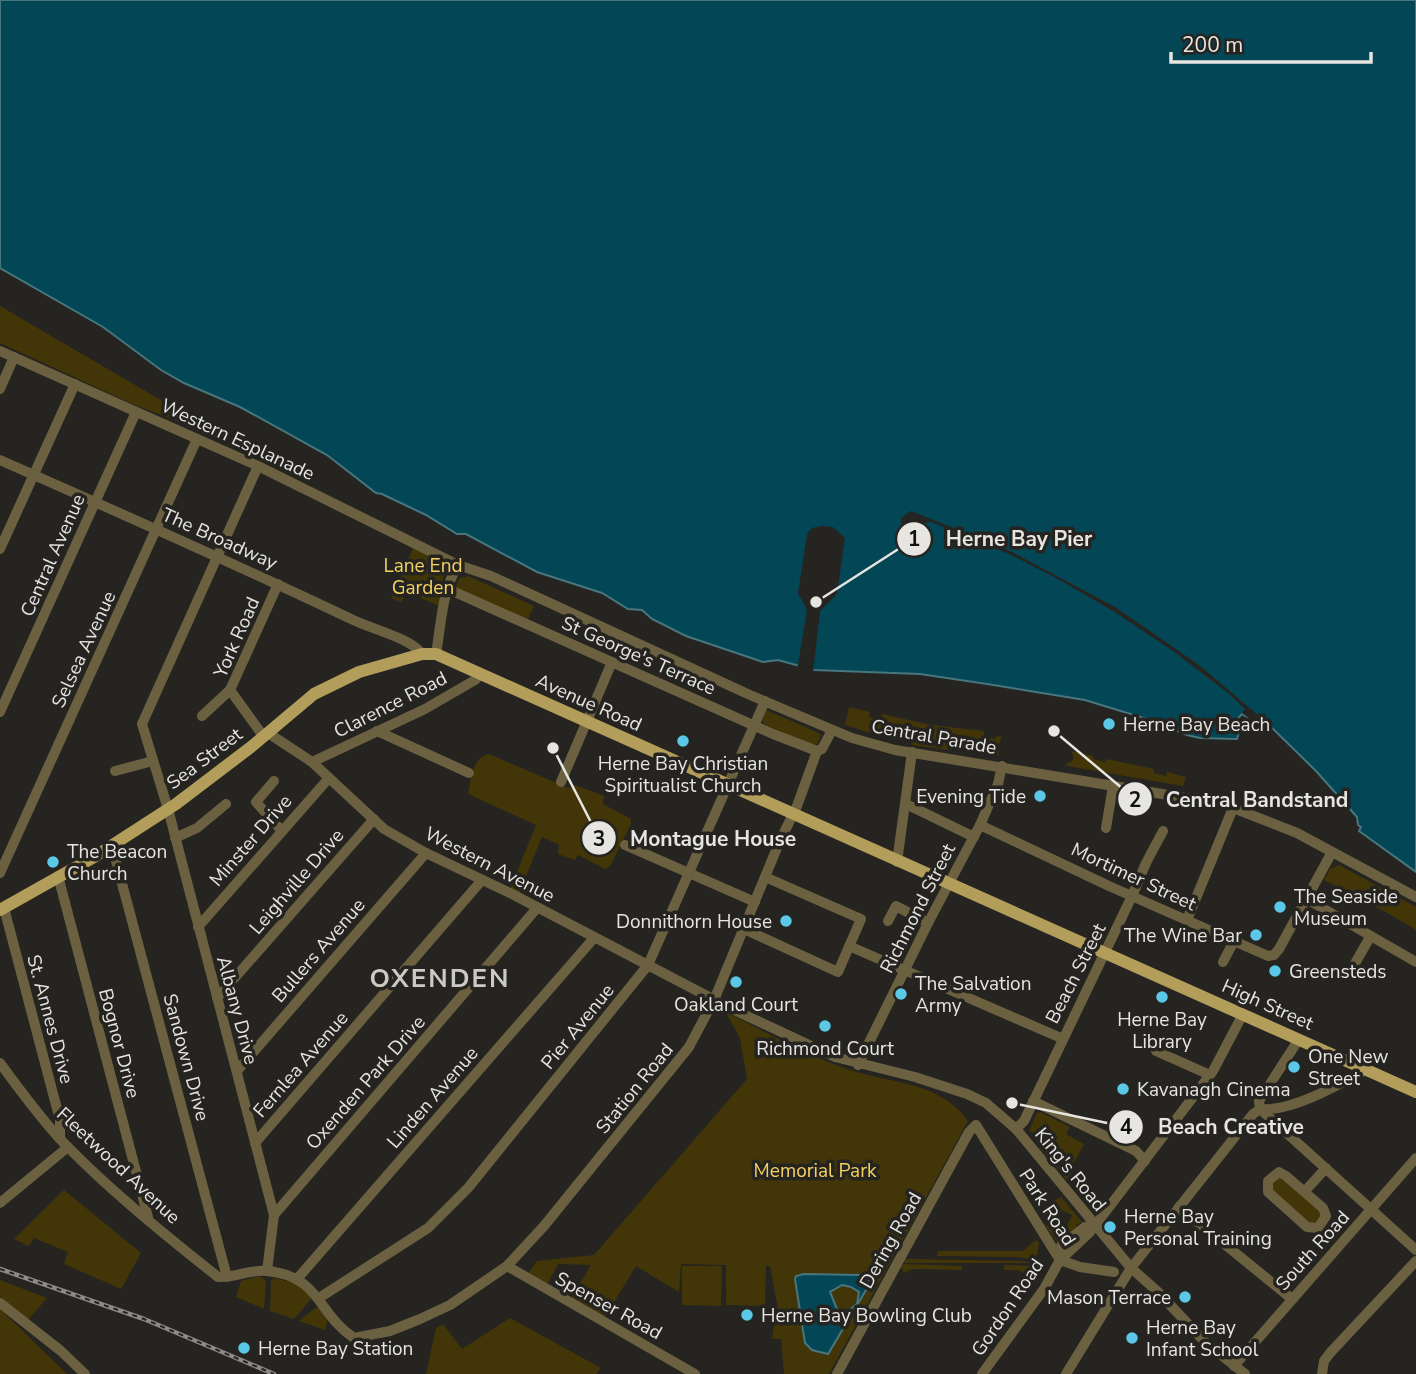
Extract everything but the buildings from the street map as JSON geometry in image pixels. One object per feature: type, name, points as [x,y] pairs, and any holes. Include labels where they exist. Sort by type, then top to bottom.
[{"type":"main road","name":"Avenue Road","points":[[429,654],[481,674],[897,862]]},
{"type":"main road","name":"Sea Street","points":[[2,909],[112,846],[168,809],[266,735],[292,710],[314,694],[359,672],[429,654]]},
{"type":"main road","name":"High Street","points":[[897,862],[1416,1092]]},
{"type":"street","name":"Western Esplanade","points":[[0,351],[258,466],[458,565]]},
{"type":"street","points":[[0,389],[14,357]]},
{"type":"street","points":[[0,550],[75,384]]},
{"type":"street","name":"Central Avenue","points":[[0,712],[136,411]]},
{"type":"street","name":"Selsea Avenue","points":[[0,873],[197,439]]},
{"type":"street","name":"The Broadway","points":[[0,460],[429,654]]},
{"type":"street","name":"Albany Drive","points":[[258,466],[142,724],[168,809],[274,1215],[267,1270]]},
{"type":"street","points":[[429,654],[451,576],[458,565]]},
{"type":"street","name":"Central Parade","points":[[458,565],[491,576],[832,730],[877,746],[1212,801],[1288,828],[1416,897]]},
{"type":"street","name":"York Road","points":[[266,735],[230,690],[278,584]]},
{"type":"street","name":"St George's Terrace","points":[[448,589],[817,751]]},
{"type":"street","points":[[561,782],[612,662]]},
{"type":"street","name":"Clarence Road","points":[[312,762],[425,709],[481,674]]},
{"type":"street","points":[[201,716],[230,690]]},
{"type":"street","name":"Pier Avenue","points":[[319,1298],[428,1228],[468,1188],[648,965],[765,701]]},
{"type":"street","name":"Station Road","points":[[319,1298],[337,1325],[354,1338],[380,1334],[450,1305],[506,1266],[552,1216],[690,1047],[714,1000],[817,751],[822,749],[832,730]]},
{"type":"street","points":[[377,731],[469,773]]},
{"type":"street","name":"Western Avenue","points":[[266,735],[312,762],[384,829],[714,1000]]},
{"type":"street","points":[[897,862],[912,752]]},
{"type":"street","points":[[115,772],[153,761]]},
{"type":"street","name":"Richmond Street","points":[[858,1065],[980,825],[998,784],[1002,766]]},
{"type":"street","name":"Minster Drive","points":[[198,927],[329,778]]},
{"type":"street","points":[[274,781],[256,802],[281,830]]},
{"type":"street","points":[[1106,828],[1113,786]]},
{"type":"street","points":[[175,838],[197,828],[226,804]]},
{"type":"street","points":[[905,804],[974,837]]},
{"type":"street","points":[[1187,920],[1233,808]]},
{"type":"street","points":[[208,819],[217,829]]},
{"type":"street","name":"Leighville Drive","points":[[217,998],[373,819]]},
{"type":"street","name":"Mortimer Street","points":[[980,825],[1266,956],[1273,955],[1305,898]]},
{"type":"street","name":"Beach Street","points":[[1016,1129],[1024,1121],[1163,831]]},
{"type":"street","points":[[625,845],[755,902]]},
{"type":"street","name":"Sandown Drive","points":[[112,846],[228,1277]]},
{"type":"street","points":[[1332,852],[1305,898],[1416,962]]},
{"type":"street","name":"Bullers Avenue","points":[[237,1071],[426,853]]},
{"type":"street","name":"Bognor Drive","points":[[58,876],[148,1218]]},
{"type":"street","points":[[744,929],[838,972],[861,919],[765,877]]},
{"type":"street","name":"Fernlea Avenue","points":[[255,1143],[482,880]]},
{"type":"street","points":[[888,921],[895,906],[928,923]]},
{"type":"street","name":"Oxenden Park Drive","points":[[274,1215],[537,908]]},
{"type":"street","name":"St. Annes Drive","points":[[2,909],[64,1143]]},
{"type":"street","name":"Linden Avenue","points":[[297,1279],[594,937]]},
{"type":"street","points":[[1349,974],[1370,937]]},
{"type":"street","points":[[1223,962],[1234,941]]},
{"type":"street","points":[[849,946],[1062,1038]]},
{"type":"street","name":"King's Road","points":[[714,1000],[835,1057],[858,1065],[915,1077],[986,1103],[1016,1129],[1131,1268],[1157,1291],[1205,1342],[1245,1374]]},
{"type":"street","points":[[1094,1225],[1210,1075],[1243,1014]]},
{"type":"street","points":[[1299,1039],[1258,1106],[1416,1250]]},
{"type":"street","points":[[1156,1051],[1210,1075]]},
{"type":"street","name":"Fleetwood Avenue","points":[[0,1063],[25,1098],[64,1143],[218,1277],[228,1277]]},
{"type":"street","points":[[1066,1374],[1131,1268],[1253,1114],[1260,1109],[1269,1110],[1291,1104],[1367,1069]]},
{"type":"street","points":[[1033,1101],[1136,1151],[1145,1160]]},
{"type":"street","name":"Park Road","points":[[976,1125],[1060,1260],[1080,1267],[1114,1272]]},
{"type":"street","name":"Dering Road","points":[[836,1374],[969,1132],[976,1125]]},
{"type":"street","points":[[0,1203],[64,1143]]},
{"type":"street","name":"South Road","points":[[1234,1366],[1416,1158]]},
{"type":"street","points":[[1304,1191],[1326,1167]]},
{"type":"street","points":[[1279,1172],[1304,1191],[1325,1212],[1324,1220],[1318,1228],[1307,1227],[1268,1192],[1268,1181],[1279,1172]]},
{"type":"street","points":[[1179,1207],[1292,1299]]},
{"type":"street","name":"Gordon Road","points":[[982,1374],[1044,1289],[1060,1260],[1061,1246],[1085,1227],[1094,1225]]},
{"type":"street","points":[[1322,1374],[1324,1361],[1330,1353],[1416,1261]]},
{"type":"street","name":"Spenser Road","points":[[506,1266],[695,1374]]},
{"type":"street","points":[[228,1277],[267,1270],[285,1274],[308,1286],[319,1298]]},
{"type":"street","points":[[0,1303],[61,1351],[85,1374]]},
{"type":"green space","points":[[0,306],[207,427],[205,432],[135,405],[0,343]]},
{"type":"green space","name":"Lane End Garden","points":[[413,548],[445,566],[439,606],[407,592],[401,602],[391,598]]},
{"type":"green space","points":[[468,576],[534,606],[527,621],[455,588],[460,578]]},
{"type":"green space","points":[[849,707],[870,712],[869,717],[881,720],[882,714],[931,725],[984,731],[984,737],[1002,737],[998,746],[999,755],[949,747],[948,750],[912,745],[912,742],[845,725]]},
{"type":"green space","points":[[766,710],[819,733],[821,735],[817,744],[811,745],[766,725],[762,721]]},
{"type":"green space","points":[[1071,751],[1105,762],[1106,759],[1154,769],[1154,773],[1166,776],[1167,772],[1186,777],[1183,786],[1067,766],[1074,758]]},
{"type":"green space","points":[[489,754],[568,788],[572,784],[604,796],[603,804],[631,819],[610,866],[605,869],[578,855],[575,860],[558,854],[559,845],[542,837],[519,894],[510,889],[536,825],[468,794],[476,764],[479,759]]},
{"type":"green space","points":[[1339,865],[1416,907],[1416,930],[1324,880],[1330,869]]},
{"type":"green space","name":"Memorial Park","points":[[725,1011],[831,1063],[928,1090],[956,1108],[968,1121],[829,1374],[784,1374],[781,1339],[772,1339],[777,1304],[770,1266],[766,1266],[765,1306],[726,1305],[726,1265],[681,1264],[679,1292],[636,1266],[605,1317],[570,1300],[591,1265],[558,1264],[547,1285],[528,1274],[537,1261],[594,1255],[747,1079],[740,1038]]},
{"type":"green space","points":[[1040,1112],[1070,1127],[1066,1134],[1084,1144],[1069,1172],[1074,1175],[1067,1180],[1039,1147],[1043,1139],[1029,1131]]},
{"type":"green space","points":[[1279,1176],[1317,1206],[1323,1217],[1312,1226],[1270,1188],[1270,1183]]},
{"type":"green space","points":[[64,1190],[141,1253],[121,1289],[64,1264],[68,1252],[34,1238],[29,1246],[14,1239]]},
{"type":"green space","points":[[1061,1197],[1082,1222],[1058,1243],[1044,1224],[1064,1233],[1072,1215],[1048,1204]]},
{"type":"green space","points":[[1036,1240],[1039,1243],[1036,1260],[1017,1257],[937,1256],[938,1251],[1023,1251]]},
{"type":"green space","points":[[906,1259],[1021,1261],[1037,1263],[905,1263]]},
{"type":"green space","points":[[904,1264],[962,1266],[962,1270],[913,1269],[904,1273],[901,1267]]},
{"type":"green space","points":[[1004,1265],[1037,1266],[1038,1283],[1019,1270],[1004,1270]]},
{"type":"green space","points":[[682,1266],[722,1266],[721,1306],[682,1305]]},
{"type":"green space","points":[[260,1276],[266,1281],[264,1309],[236,1297],[241,1281]]},
{"type":"green space","points":[[274,1278],[295,1283],[310,1294],[311,1299],[294,1319],[270,1311],[271,1281]]},
{"type":"green space","points":[[0,1280],[47,1298],[28,1320],[0,1297]]},
{"type":"green space","points":[[315,1308],[320,1308],[328,1318],[325,1330],[299,1321]]},
{"type":"green space","points":[[0,1309],[67,1374],[0,1374]]},
{"type":"green space","points":[[510,1318],[601,1368],[596,1374],[426,1374],[436,1328],[443,1324],[462,1349]]},
{"type":"water","points":[[0,0],[1416,0],[1416,872],[1359,831],[1361,827],[1357,817],[1316,771],[1265,721],[1260,726],[1242,714],[1231,726],[1239,732],[1237,739],[1200,738],[1085,700],[920,674],[814,670],[778,660],[763,662],[686,636],[652,619],[642,610],[628,609],[602,593],[537,572],[466,534],[457,534],[426,515],[376,493],[327,455],[240,407],[161,370],[103,327],[0,268]]},
{"type":"water","points":[[862,1275],[869,1280],[869,1285],[828,1354],[812,1350],[805,1343],[796,1276]],"holes":[[[842,1285],[859,1292],[857,1304],[843,1315],[839,1314],[830,1292]]]},
{"type":"pier","points":[[911,511],[1010,551],[1115,607],[1199,665],[1265,721],[1260,726],[1242,713],[1245,709],[1228,693],[1173,651],[1058,579],[1009,554],[931,522],[922,523],[915,531],[904,529],[901,526],[901,518]]},
{"type":"pier","points":[[833,527],[845,538],[837,594],[820,611],[813,673],[797,670],[807,610],[798,593],[807,534],[812,528]]},
{"type":"railway","points":[[0,1269],[144,1319],[274,1374]]},
{"type":"place","name":"Herne Bay Pier","points":[[816,602]]},
{"type":"place","name":"Herne Bay Beach","points":[[1109,724]]},
{"type":"place","name":"Central Bandstand","points":[[1054,731]]},
{"type":"place","name":"Herne Bay Christian Spiritualist Church","points":[[683,741]]},
{"type":"place","name":"Montague House","points":[[553,748]]},
{"type":"place","name":"Evening Tide","points":[[1040,796]]},
{"type":"place","name":"The Beacon Church","points":[[53,862]]},
{"type":"place","name":"The Seaside Museum","points":[[1280,907]]},
{"type":"place","name":"Donnithorn House","points":[[786,921]]},
{"type":"place","name":"The Wine Bar","points":[[1256,935]]},
{"type":"place","name":"Greensteds","points":[[1275,971]]},
{"type":"place","name":"Oakland Court","points":[[736,982]]},
{"type":"place","name":"The Salvation Army","points":[[901,994]]},
{"type":"place","name":"Herne Bay Library","points":[[1162,997]]},
{"type":"place","name":"Richmond Court","points":[[825,1026]]},
{"type":"place","name":"One New Street","points":[[1294,1067]]},
{"type":"place","name":"Kavanagh Cinema","points":[[1123,1089]]},
{"type":"place","name":"Beach Creative","points":[[1012,1103]]},
{"type":"place","name":"Herne Bay Personal Training","points":[[1110,1227]]},
{"type":"place","name":"Mason Terrace","points":[[1185,1297]]},
{"type":"place","name":"Herne Bay Bowling Club","points":[[747,1315]]},
{"type":"place","name":"Herne Bay Infant School","points":[[1132,1338]]},
{"type":"place","name":"Herne Bay Station","points":[[244,1348]]},
{"type":"district","name":"OXENDEN","points":[[440,978]]}]
